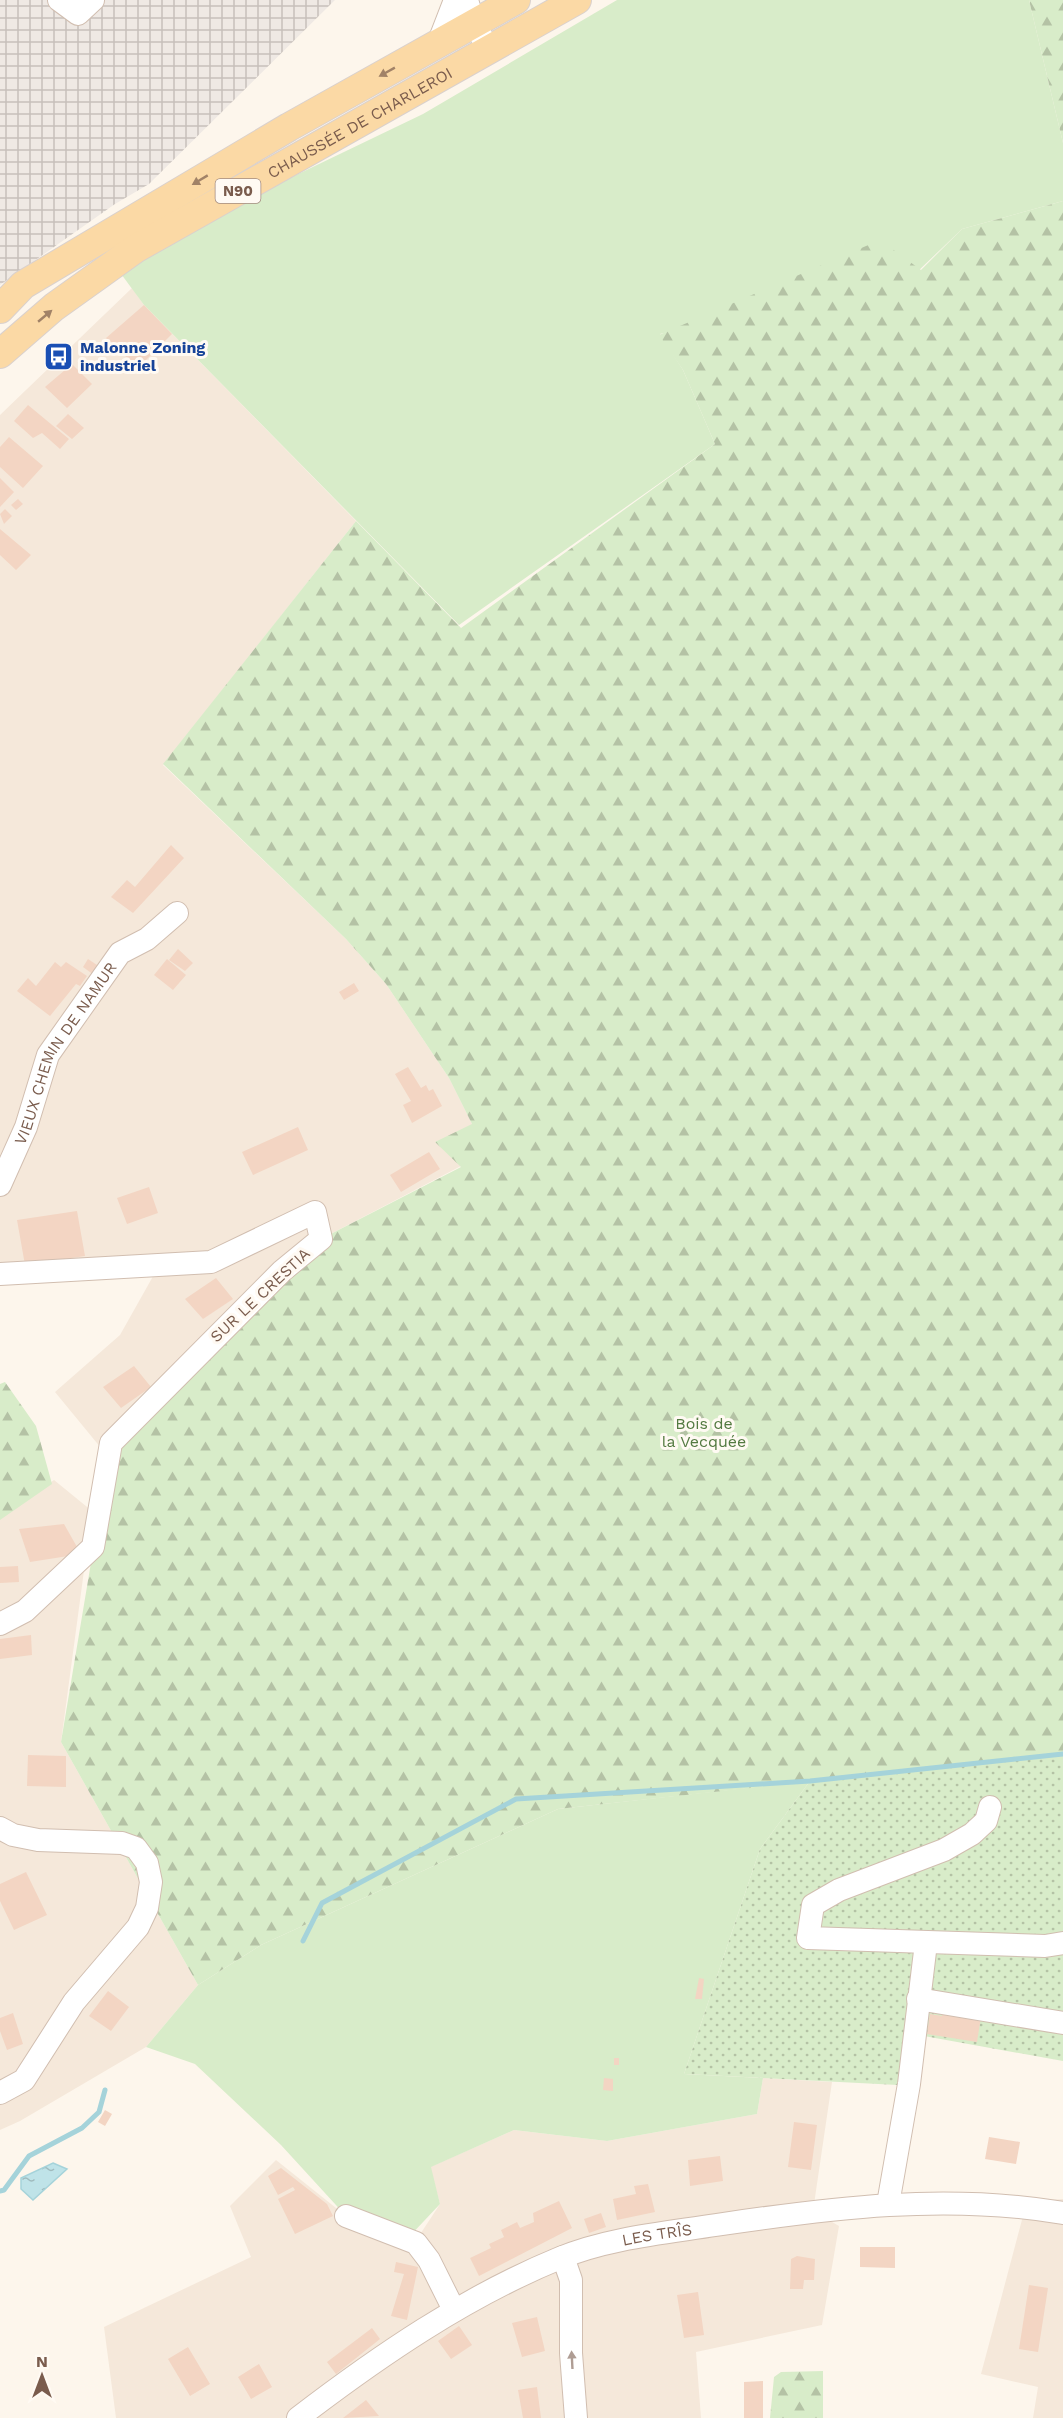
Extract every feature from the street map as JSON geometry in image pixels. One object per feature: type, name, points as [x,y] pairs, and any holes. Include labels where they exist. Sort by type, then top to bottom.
[{"type":"main road","name":"CHAUSSÉE DE CHARLEROI","points":[[0,309],[24,285],[289,127],[438,44],[470,12],[516,0]]},
{"type":"main road","name":"CHAUSSÉE DE CHARLEROI","points":[[0,354],[54,308],[135,249],[489,49],[534,10],[577,0]]},
{"type":"street","points":[[59,0],[78,14],[93,0]]},
{"type":"street","points":[[438,44],[455,0]]},
{"type":"street","points":[[470,12],[489,49]]},
{"type":"street","name":"VIEUX CHEMIN DE NAMUR","points":[[0,1185],[26,1127],[48,1055],[120,953],[147,939],[177,913]]},
{"type":"street","name":"SUR LE CRESTIA","points":[[0,1274],[211,1262],[315,1212],[321,1239],[274,1279],[111,1443],[93,1546],[25,1611],[0,1624]]},
{"type":"street","points":[[990,1807],[986,1821],[972,1834],[944,1850],[839,1890],[813,1905],[808,1938],[1045,1946],[1063,1943]]},
{"type":"street","points":[[0,1828],[13,1835],[38,1840],[129,1845],[136,1848],[147,1863],[151,1882],[147,1908],[138,1927],[74,2002],[24,2080],[0,2093]]},
{"type":"street","points":[[888,2204],[909,2084],[926,1943]]},
{"type":"street","points":[[918,1999],[1063,2023]]},
{"type":"street","name":"LES TRÎS","points":[[298,2418],[454,2310],[512,2279],[563,2257],[611,2244],[670,2232],[813,2211],[888,2204],[967,2203],[1063,2213]]},
{"type":"street","points":[[346,2216],[416,2242],[429,2260],[454,2310]]},
{"type":"street","points":[[563,2257],[571,2280],[571,2353],[576,2418]]},
{"type":"shaded area","points":[[0,0],[335,0],[149,184],[115,204],[0,285]]},
{"type":"shaded area","points":[[132,288],[144,305],[356,521],[163,765],[346,939],[386,984],[449,1078],[473,1126],[461,1166],[321,1239],[101,1448],[55,1392],[120,1335],[156,1271],[0,1283],[0,415]]},
{"type":"shaded area","points":[[54,1480],[92,1511],[61,1742],[198,1985],[146,2047],[20,2121],[0,2130],[0,1518]]},
{"type":"shaded area","points":[[763,2078],[832,2082],[813,2211],[839,2226],[822,2325],[696,2352],[701,2418],[116,2418],[104,2327],[251,2257],[230,2206],[276,2160],[346,2216],[415,2242],[440,2204],[430,2167],[514,2130],[607,2141],[757,2114]]},
{"type":"shaded area","points":[[1063,2199],[1063,2418],[1033,2418],[1038,2387],[981,2374],[1027,2201]]},
{"type":"green space","points":[[617,0],[1029,0],[1063,143],[1063,201],[962,229],[916,273],[660,334],[683,370],[715,444],[459,625],[144,305],[113,263],[423,114]]},
{"type":"green space","points":[[1029,0],[1063,0],[1063,143]]},
{"type":"green space","name":"Bois de la Vecquée","points":[[1063,201],[1063,1754],[558,1809],[261,1945],[198,1985],[61,1742],[111,1443],[321,1239],[461,1167],[435,1142],[472,1124],[449,1078],[386,984],[346,939],[163,764],[356,521],[461,628],[715,444],[683,370],[659,335],[880,240],[921,270],[962,229]]},
{"type":"green space","points":[[5,1382],[36,1426],[52,1484],[0,1520],[0,1384]]},
{"type":"green space","points":[[1063,1754],[1063,2061],[924,2036],[917,2086],[684,2074],[760,1849],[810,1781]]},
{"type":"green space","points":[[810,1781],[760,1849],[684,2074],[763,2078],[757,2114],[607,2141],[514,2130],[431,2167],[440,2204],[408,2238],[346,2216],[281,2145],[195,2064],[146,2047],[198,1985],[261,1945],[558,1809]]},
{"type":"green space","points":[[823,2371],[823,2418],[770,2418],[774,2377],[781,2372]]},
{"type":"water","points":[[53,2163],[67,2169],[33,2200],[21,2189],[21,2178]]},
{"type":"building","points":[[144,305],[172,334],[138,368],[106,338]]},
{"type":"building","points":[[72,364],[92,384],[67,408],[45,387]]},
{"type":"building","points":[[28,405],[69,439],[60,449],[42,433],[33,438],[14,421]]},
{"type":"building","points":[[68,414],[84,428],[72,439],[56,426]]},
{"type":"building","points":[[9,437],[43,466],[23,488],[0,467],[0,447]]},
{"type":"building","points":[[0,478],[14,492],[0,507]]},
{"type":"building","points":[[18,499],[23,504],[16,510],[11,505]]},
{"type":"building","points":[[5,509],[12,516],[4,524],[0,514]]},
{"type":"building","points":[[0,529],[31,555],[16,570],[0,555]]},
{"type":"building","points":[[171,845],[184,858],[133,913],[111,897],[127,880],[135,887]]},
{"type":"building","points":[[178,949],[193,963],[185,971],[169,960]]},
{"type":"building","points":[[88,959],[100,967],[94,975],[83,967]]},
{"type":"building","points":[[167,959],[186,975],[173,990],[154,975]]},
{"type":"building","points":[[55,962],[61,967],[66,962],[87,976],[80,986],[76,984],[50,1016],[17,991],[28,978],[36,986]]},
{"type":"building","points":[[354,983],[359,991],[344,1000],[339,992]]},
{"type":"building","points":[[408,1067],[421,1088],[426,1085],[429,1091],[433,1089],[442,1106],[412,1123],[403,1105],[411,1101],[395,1074]]},
{"type":"building","points":[[298,1127],[308,1150],[253,1175],[242,1152]]},
{"type":"building","points":[[429,1152],[440,1169],[401,1192],[390,1175]]},
{"type":"building","points":[[149,1187],[158,1213],[127,1224],[117,1198]]},
{"type":"building","points":[[77,1211],[85,1256],[25,1265],[17,1220]]},
{"type":"building","points":[[216,1278],[233,1299],[203,1319],[185,1299]]},
{"type":"building","points":[[134,1366],[151,1387],[121,1408],[103,1387]]},
{"type":"building","points":[[64,1524],[81,1554],[30,1562],[19,1529]]},
{"type":"building","points":[[18,1566],[19,1582],[0,1583],[0,1567]]},
{"type":"building","points":[[31,1635],[32,1655],[0,1659],[0,1639]]},
{"type":"building","points":[[28,1755],[66,1756],[66,1787],[27,1786]]},
{"type":"building","points":[[26,1872],[47,1915],[14,1930],[0,1901],[0,1884]]},
{"type":"building","points":[[699,1978],[704,1979],[702,1999],[695,1999]]},
{"type":"building","points":[[108,1991],[129,2007],[111,2031],[89,2016]]},
{"type":"building","points":[[943,2011],[981,2017],[977,2042],[927,2034],[930,2014],[942,2016]]},
{"type":"building","points":[[13,2013],[23,2044],[7,2050],[0,2031],[0,2018]]},
{"type":"building","points":[[614,2058],[619,2058],[619,2065],[614,2065]]},
{"type":"building","points":[[604,2078],[613,2079],[613,2091],[603,2090]]},
{"type":"building","points":[[105,2110],[112,2114],[105,2126],[98,2122]]},
{"type":"building","points":[[794,2122],[817,2125],[811,2170],[788,2167]]},
{"type":"building","points":[[989,2137],[1020,2142],[1016,2164],[985,2159]]},
{"type":"building","points":[[720,2156],[723,2181],[690,2186],[688,2160]]},
{"type":"building","points":[[281,2168],[327,2204],[333,2216],[295,2234],[278,2199],[295,2190],[293,2187],[278,2195],[268,2176]]},
{"type":"building","points":[[648,2184],[655,2212],[617,2220],[613,2199],[636,2194],[634,2186]]},
{"type":"building","points":[[559,2201],[572,2228],[479,2276],[470,2258],[491,2248],[489,2244],[504,2237],[501,2230],[517,2222],[520,2228],[534,2222],[533,2213]]},
{"type":"building","points":[[601,2213],[606,2227],[589,2233],[584,2219]]},
{"type":"building","points":[[860,2247],[895,2247],[895,2268],[860,2267]]},
{"type":"building","points":[[797,2256],[815,2259],[814,2280],[804,2280],[803,2289],[790,2289],[791,2259]]},
{"type":"building","points":[[396,2262],[418,2267],[407,2320],[391,2316],[404,2274],[394,2272]]},
{"type":"building","points":[[1029,2285],[1048,2288],[1038,2352],[1019,2349]]},
{"type":"building","points":[[698,2292],[704,2335],[684,2338],[677,2295]]},
{"type":"building","points":[[537,2317],[545,2351],[522,2357],[512,2323]]},
{"type":"building","points":[[459,2326],[472,2345],[451,2359],[438,2341]]},
{"type":"building","points":[[372,2328],[380,2339],[336,2374],[327,2362]]},
{"type":"building","points":[[188,2347],[210,2384],[190,2396],[168,2359]]},
{"type":"building","points":[[259,2364],[272,2387],[251,2399],[238,2377]]},
{"type":"building","points":[[763,2381],[763,2418],[744,2418],[744,2382]]},
{"type":"building","points":[[537,2387],[541,2418],[523,2418],[518,2390]]},
{"type":"building","points":[[366,2400],[379,2416],[343,2418]]},
{"type":"waterway","points":[[303,1941],[322,1903],[516,1799],[810,1781],[1063,1754]]},
{"type":"waterway","points":[[0,2191],[4,2190],[29,2156],[82,2128],[99,2112],[105,2090]]},
{"type":"place","name":"Malonne Zoning industriel","points":[[59,356]]}]
